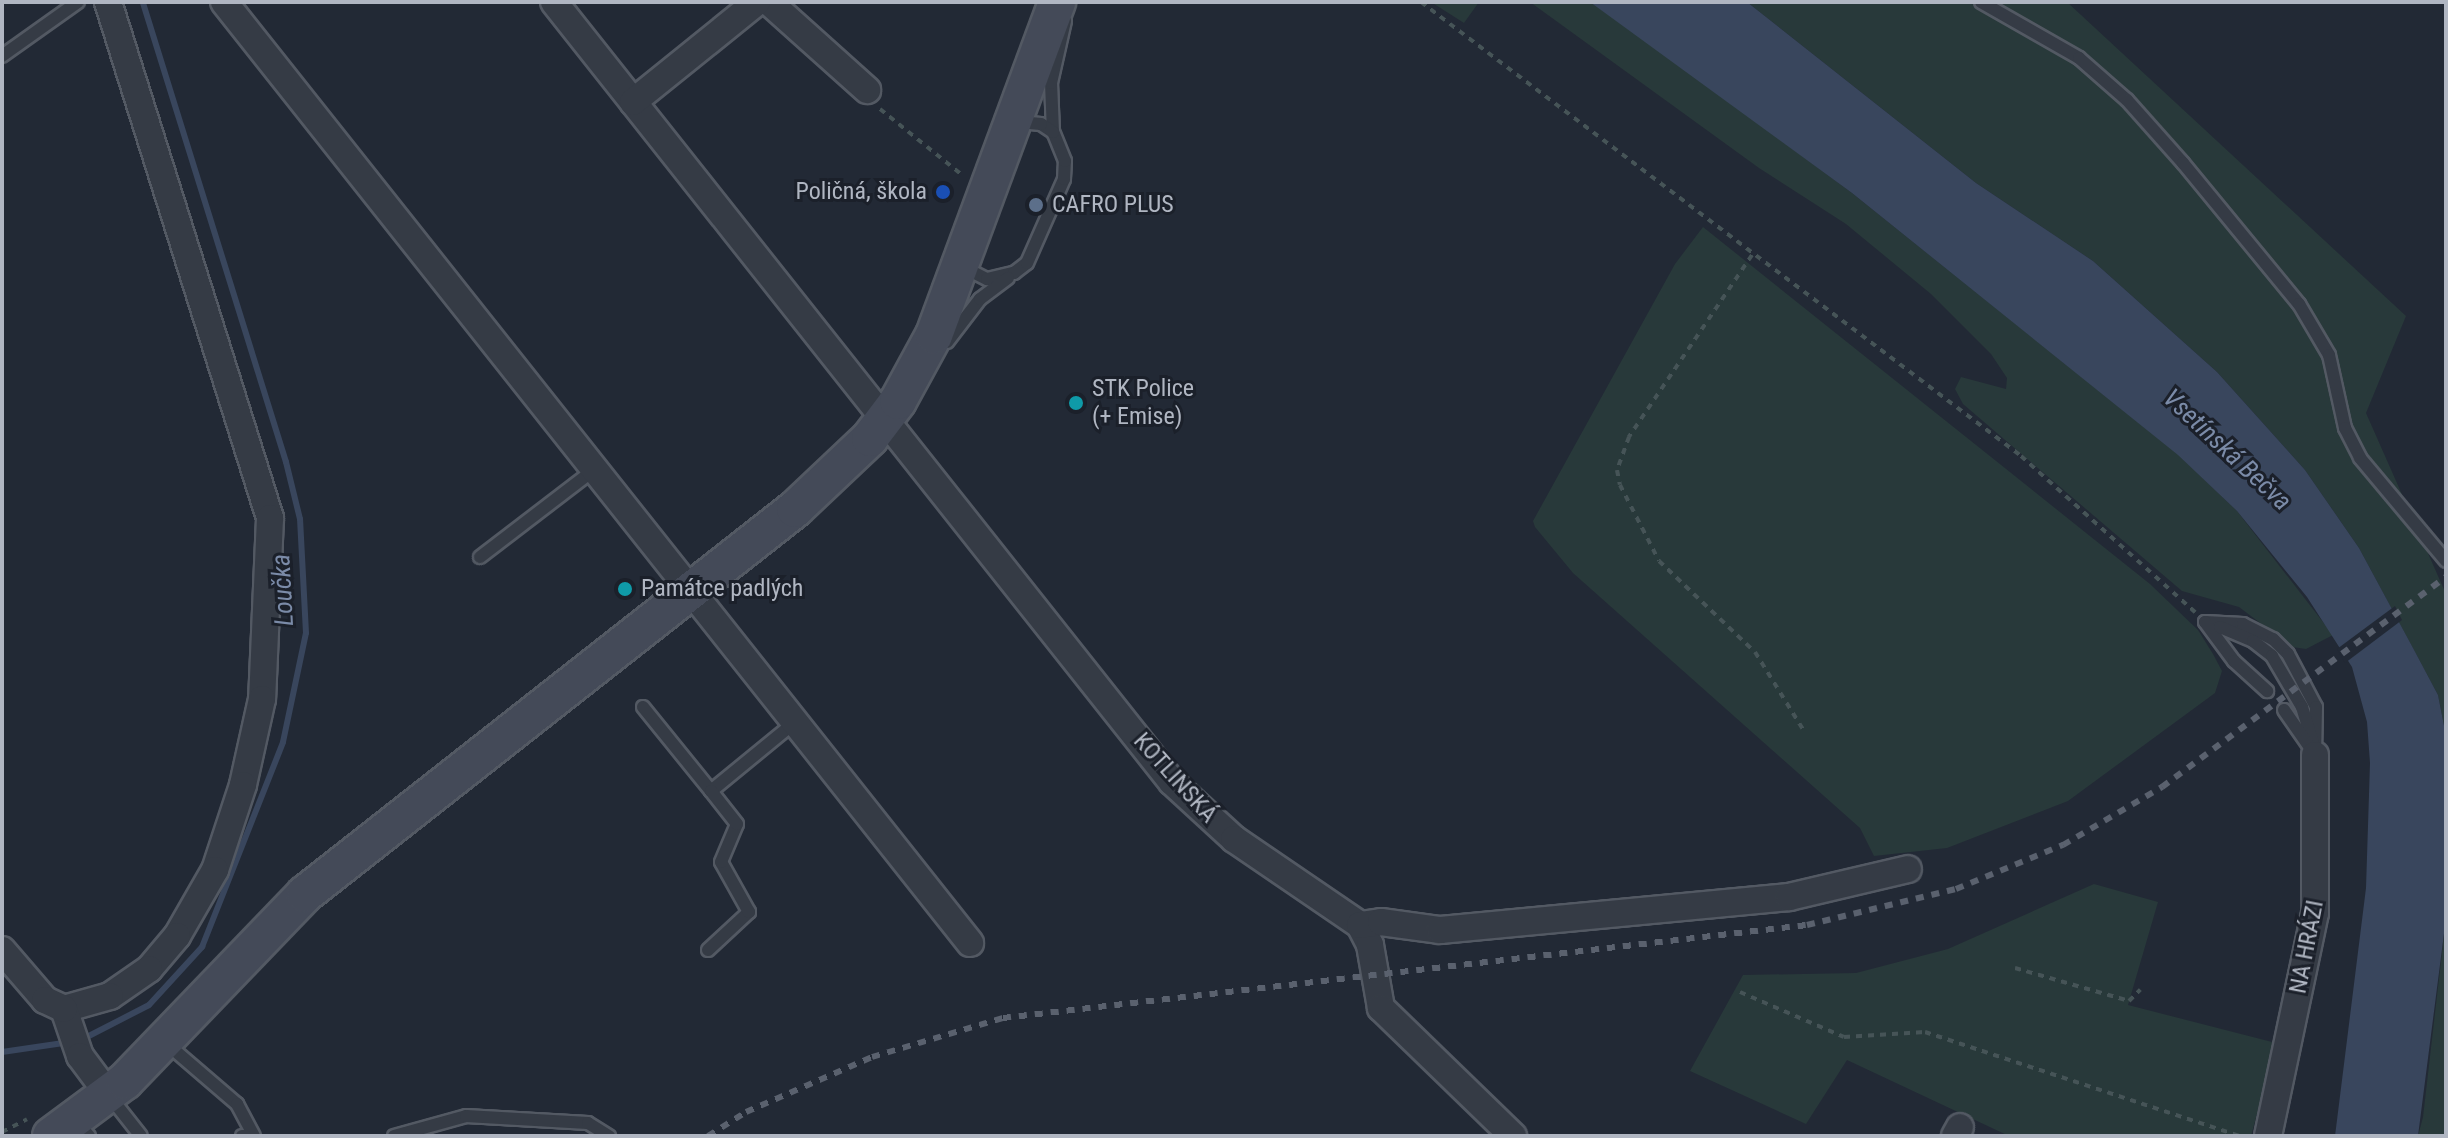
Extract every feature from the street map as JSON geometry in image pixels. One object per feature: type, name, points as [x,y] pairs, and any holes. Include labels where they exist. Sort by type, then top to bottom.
[{"type":"main road","points":[[64,1126],[109,1095],[305,894],[824,484],[886,419],[916,372],[963,267],[1057,2]]},
{"type":"street","points":[[67,1019],[110,996],[149,969],[177,936],[215,870],[243,785],[262,699],[270,518],[108,2]]},
{"type":"street","points":[[224,2],[970,943]]},
{"type":"street","name":"KOTLINSKÁ","points":[[554,2],[1188,801],[1234,839],[1360,925]]},
{"type":"street","points":[[633,102],[757,2]]},
{"type":"street","points":[[769,2],[867,90]]},
{"type":"street","name":"NA HRÁZI","points":[[2268,1136],[2315,913],[2315,755]]},
{"type":"street","points":[[1513,1136],[1381,1008],[1370,945],[1360,925],[1381,922],[1440,930],[1789,897],[1908,869]]},
{"type":"street","points":[[2,950],[45,1000],[67,1019],[80,1056],[109,1095]]},
{"type":"lane","points":[[2,56],[78,2]]},
{"type":"lane","points":[[1053,132],[1051,83],[1066,2]]},
{"type":"lane","points":[[1981,2],[2079,58],[2127,100],[2183,163],[2299,304],[2329,355],[2345,428],[2360,458],[2446,561]]},
{"type":"lane","points":[[916,372],[980,299],[1036,251],[1064,179],[1061,145],[1053,132],[1041,124],[1014,122]]},
{"type":"lane","points":[[963,267],[987,279],[1014,273]]},
{"type":"lane","points":[[480,557],[595,469]]},
{"type":"lane","points":[[2205,622],[2234,661],[2267,691]]},
{"type":"lane","points":[[2205,622],[2253,641],[2272,656],[2302,707],[2315,755]]},
{"type":"lane","points":[[643,707],[737,824],[724,854],[723,872],[749,912],[708,950]]},
{"type":"lane","points":[[2284,710],[2315,755]]},
{"type":"lane","points":[[711,791],[794,723]]},
{"type":"lane","points":[[163,1041],[237,1104],[254,1136]]},
{"type":"lane","points":[[109,1095],[141,1136]]},
{"type":"lane","points":[[394,1136],[478,1116],[588,1123],[609,1136]]},
{"type":"path","points":[[1421,2],[2021,456],[2205,622]]},
{"type":"path","points":[[867,90],[881,110],[962,175]]},
{"type":"path","points":[[957,190],[967,160]]},
{"type":"path","points":[[1753,255],[1629,437],[1617,470],[1620,485],[1659,561],[1755,652],[1804,731]]},
{"type":"path","points":[[2015,968],[2129,1001],[2140,990]]},
{"type":"path","points":[[1740,992],[1844,1037],[1925,1032],[2239,1136]]},
{"type":"path","points":[[2,1132],[64,1126]]},
{"type":"shaded area","points":[[1431,2],[1479,2],[1464,23]]},
{"type":"shaded area","points":[[1530,2],[1594,2],[1852,193],[2179,455],[2237,511],[2333,635],[2306,649],[2292,647],[2239,607],[2182,591],[1963,404],[1955,389],[1961,377],[2006,389],[2007,378],[1991,354],[1931,294],[1846,224],[1759,168]]},
{"type":"shaded area","points":[[1747,2],[2067,2],[2406,316],[2366,413],[2446,594],[2446,736],[2438,695],[2359,548],[2305,470],[2217,372],[2093,261],[1976,183]]},
{"type":"shaded area","points":[[1703,227],[2150,584],[2198,630],[2213,654],[2222,671],[2215,693],[2068,801],[1947,848],[1874,856],[1860,828],[1573,573],[1533,521],[1675,264]]},
{"type":"shaded area","points":[[2094,884],[2158,902],[2128,1005],[2276,1043],[2251,1136],[2009,1136],[1847,1060],[1806,1124],[1690,1071],[1743,975],[1856,973],[1948,949]]},
{"type":"shaded area","points":[[2446,918],[2446,1136],[2418,1136],[2423,1117]]},
{"type":"water","name":"Vsetínská Bečva","points":[[1590,2],[1747,2],[1976,183],[2093,261],[2217,372],[2305,470],[2359,548],[2438,695],[2446,736],[2446,918],[2418,1136],[2335,1136],[2366,888],[2370,763],[2367,722],[2352,667],[2307,597],[2237,511],[2178,455],[1852,193]]},
{"type":"pier","points":[[2395,606],[2402,620],[2345,663],[2337,649]]},
{"type":"waterway","name":"Loučka","points":[[81,1040],[149,1005],[202,947],[283,742],[306,633],[300,519],[286,462],[143,2]]},
{"type":"waterway","name":"Loučka","points":[[2,1052],[70,1042]]},
{"type":"railway","points":[[708,1136],[746,1112],[872,1057],[1003,1018],[1807,925],[1956,889],[2063,845],[2162,787],[2446,577]]},
{"type":"place","name":"Poličná, škola","points":[[943,192]]},
{"type":"place","name":"CAFRO PLUS","points":[[1036,205]]},
{"type":"place","name":"STK Police (+ Emise)","points":[[1076,403]]},
{"type":"place","name":"Památce padlých","points":[[625,589]]}]
